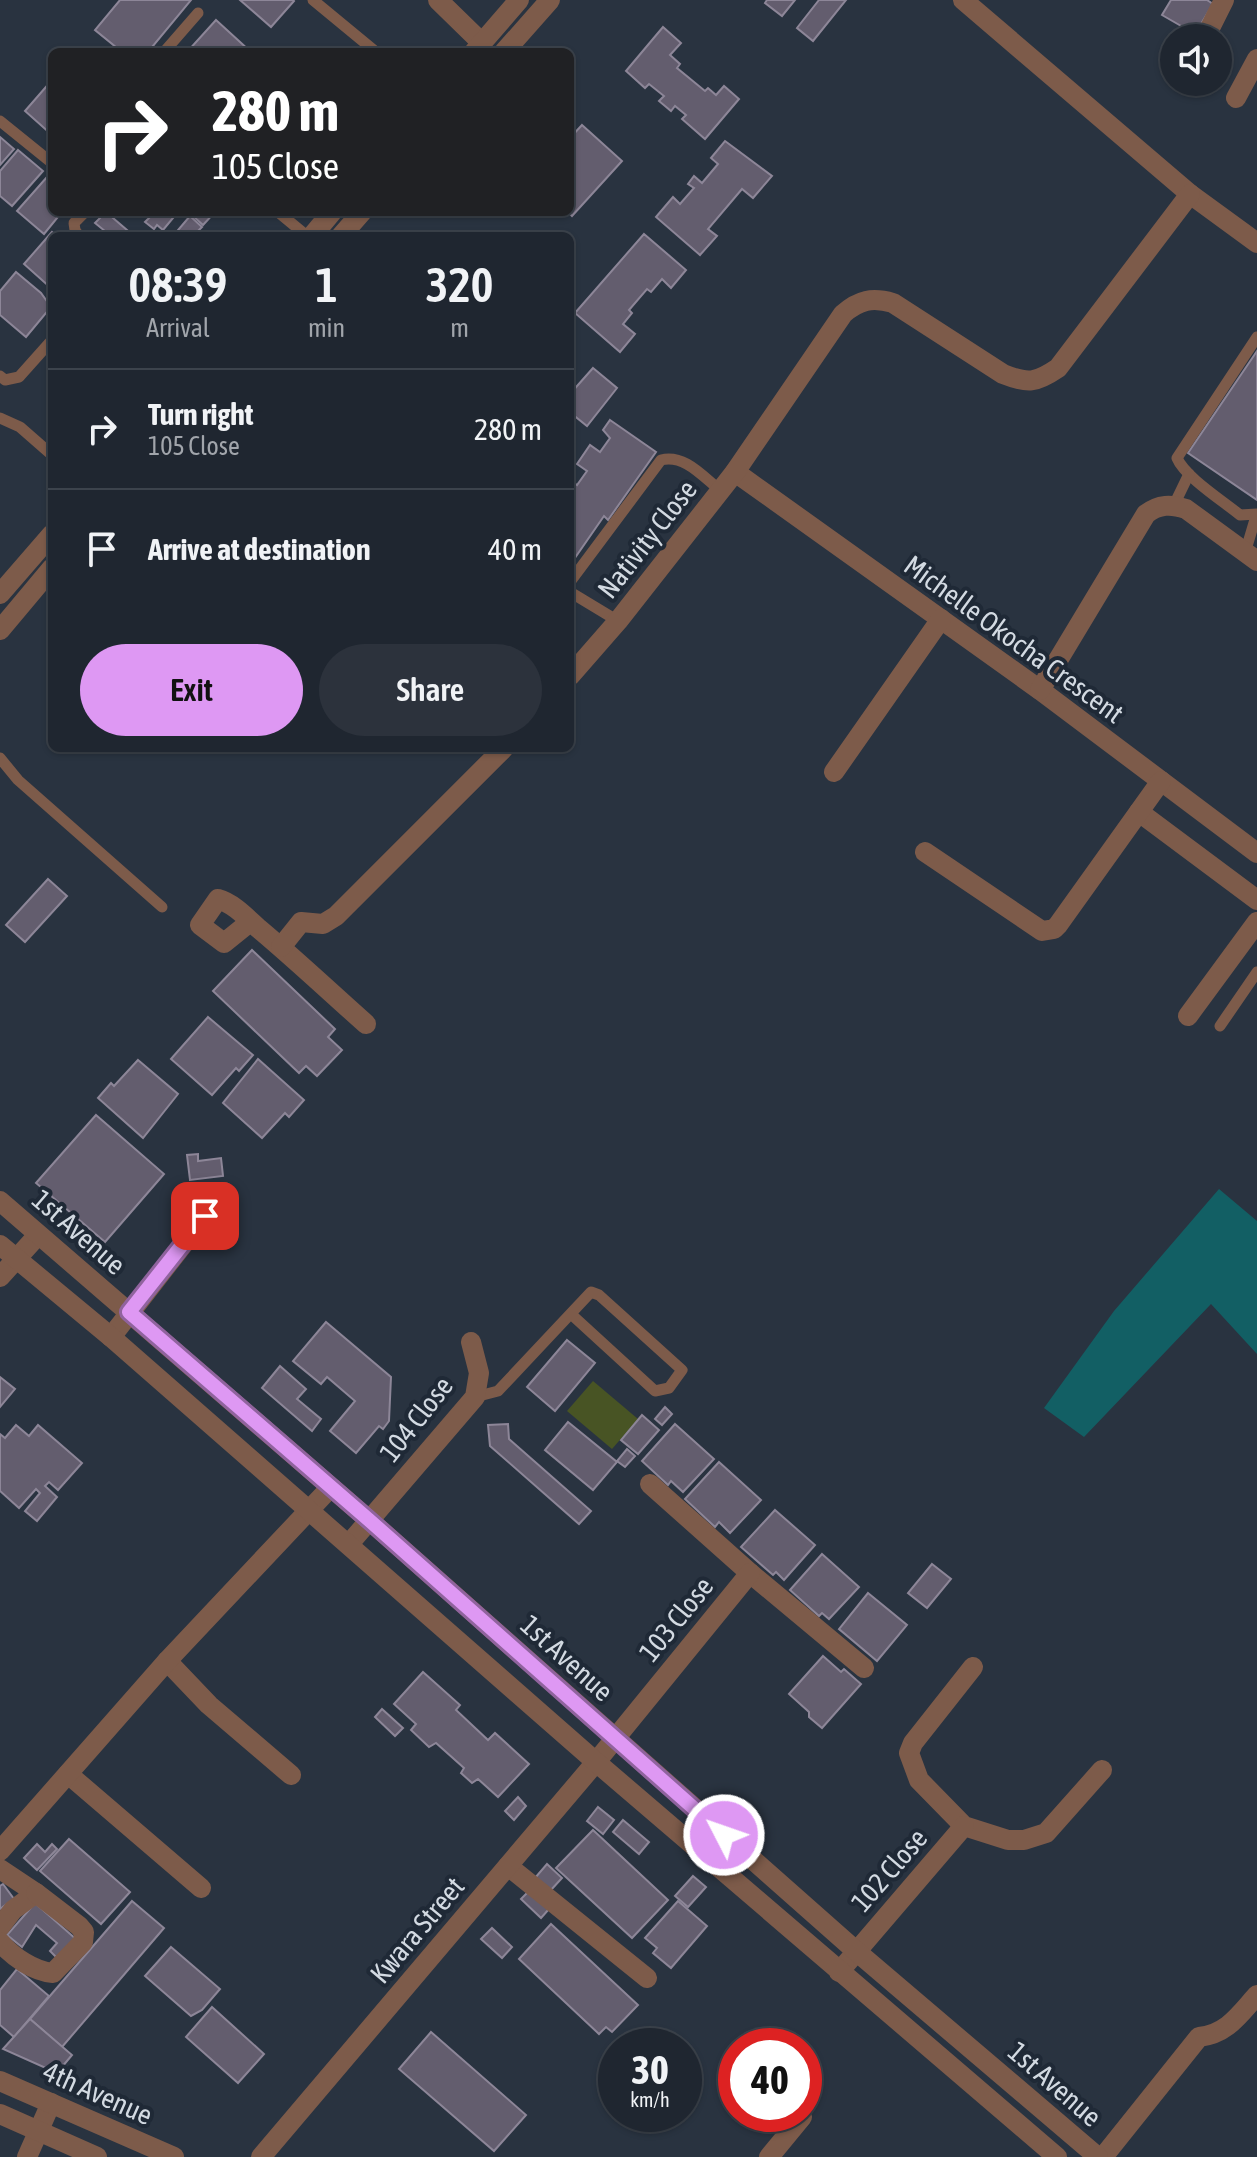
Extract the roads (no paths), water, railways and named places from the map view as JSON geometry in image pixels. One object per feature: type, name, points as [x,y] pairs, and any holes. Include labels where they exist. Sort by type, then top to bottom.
[{"type":"street","points":[[438,0],[478,47],[519,0]]},
{"type":"street","points":[[508,48],[550,0]]},
{"type":"street","points":[[963,0],[1190,194],[1257,243]]},
{"type":"street","points":[[1212,24],[1224,0]]},
{"type":"street","points":[[1236,98],[1257,59]]},
{"type":"street","name":"Nativity Close","points":[[574,671],[721,491],[843,314],[857,302],[878,299],[893,303],[1003,374],[1023,382],[1042,379],[1058,368],[1190,194]]},
{"type":"street","points":[[313,232],[325,216]]},
{"type":"street","points":[[344,232],[358,216]]},
{"type":"street","name":"Michelle Okocha Crescent","points":[[735,472],[1040,690],[1257,853]]},
{"type":"street","points":[[1040,690],[1146,514],[1155,507],[1174,505],[1186,509],[1251,557]]},
{"type":"street","points":[[0,594],[48,539]]},
{"type":"street","points":[[0,630],[48,573]]},
{"type":"street","points":[[834,772],[941,619]]},
{"type":"street","points":[[281,947],[301,922],[323,924],[336,916],[500,752]]},
{"type":"street","points":[[925,852],[1042,931],[1049,931],[1058,925],[1161,781]]},
{"type":"street","points":[[1139,812],[1257,900]]},
{"type":"street","points":[[250,922],[366,1024]]},
{"type":"street","points":[[1188,1016],[1257,922]]},
{"type":"street","points":[[111,1337],[224,1192]]},
{"type":"street","name":"1st Avenue","points":[[0,1201],[369,1520],[856,1951],[1100,2157]]},
{"type":"street","points":[[0,1277],[38,1235]]},
{"type":"street","name":"1st Avenue","points":[[0,1245],[111,1337],[596,1762],[1057,2157]]},
{"type":"street","name":"104 Close","points":[[349,1544],[475,1397],[479,1373],[471,1342]]},
{"type":"street","points":[[650,1484],[864,1668]]},
{"type":"street","points":[[0,1851],[167,1661],[330,1488]]},
{"type":"street","name":"103 Close","points":[[615,1738],[750,1573]]},
{"type":"street","points":[[167,1661],[209,1705],[291,1775]]},
{"type":"street","points":[[973,1667],[913,1743],[909,1753],[919,1780],[964,1826],[1008,1840],[1024,1840],[1046,1833],[1102,1770]]},
{"type":"street","name":"Kwara Street","points":[[261,2157],[615,1738]]},
{"type":"street","points":[[68,1774],[201,1888]]},
{"type":"street","name":"102 Close","points":[[839,1972],[964,1826]]},
{"type":"street","points":[[508,1866],[647,1978]]},
{"type":"street","points":[[0,1869],[84,1932],[83,1942],[53,1973],[11,1955],[0,1942]]},
{"type":"street","points":[[0,1927],[13,1910],[36,1893]]},
{"type":"street","points":[[1100,2157],[1199,2037],[1216,2035],[1230,2026],[1257,1995]]},
{"type":"street","name":"4th Avenue","points":[[0,2081],[174,2157]]},
{"type":"street","points":[[27,2157],[51,2103]]},
{"type":"street","points":[[0,2114],[97,2157]]},
{"type":"street","points":[[769,2157],[790,2132]]},
{"type":"lane","points":[[313,0],[371,48]]},
{"type":"lane","points":[[167,48],[198,13]]},
{"type":"lane","points":[[0,121],[48,160]]},
{"type":"lane","points":[[283,216],[305,232]]},
{"type":"lane","points":[[1251,557],[1256,515],[1240,515],[1189,474],[1177,458],[1257,337]]},
{"type":"lane","points":[[0,376],[5,380],[19,377],[48,344]]},
{"type":"lane","points":[[0,418],[20,427],[48,452]]},
{"type":"lane","points":[[574,577],[661,460],[681,460],[721,491]]},
{"type":"lane","points":[[1174,505],[1189,474]]},
{"type":"lane","points":[[574,594],[618,621]]},
{"type":"lane","points":[[0,758],[18,780],[162,907]]},
{"type":"lane","points":[[1220,1026],[1257,972]]},
{"type":"lane","points":[[475,1397],[498,1391],[591,1292],[599,1295],[682,1370],[669,1388],[655,1391],[572,1315]]}]
